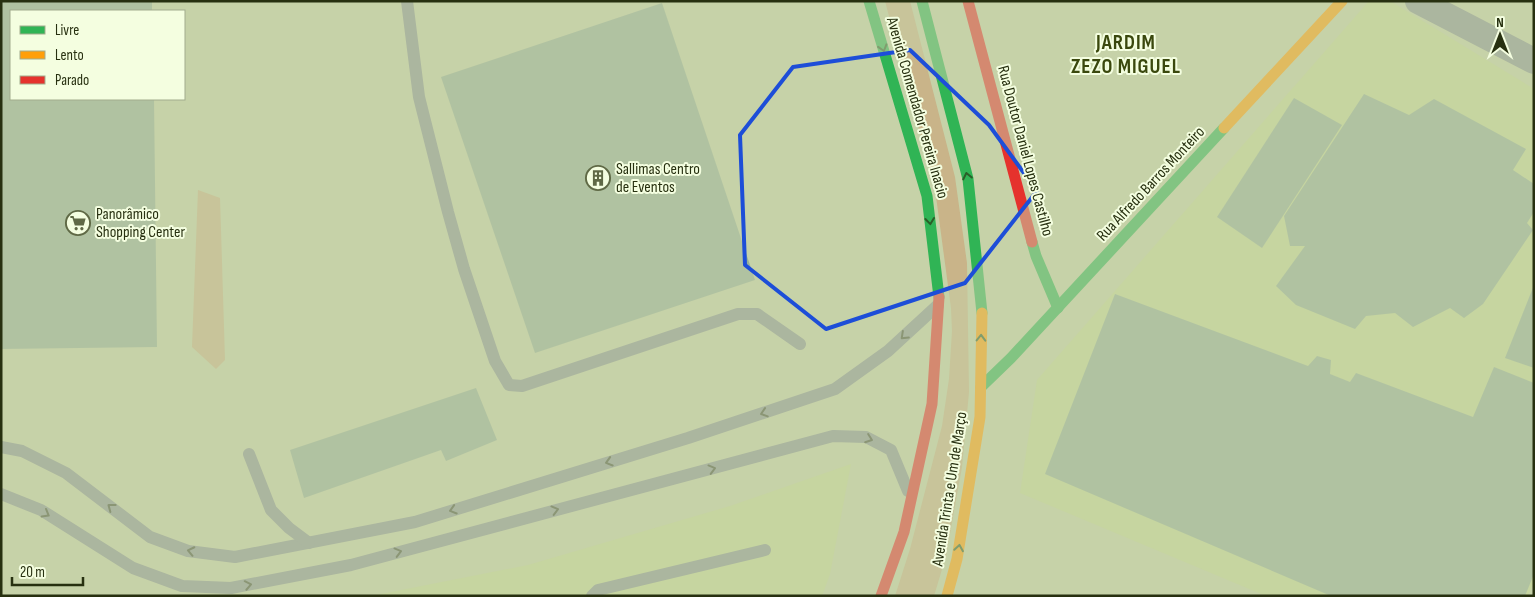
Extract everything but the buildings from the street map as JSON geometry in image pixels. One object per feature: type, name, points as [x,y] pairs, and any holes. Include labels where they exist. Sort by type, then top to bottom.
[{"type":"main road","name":"Avenida Comendador Pereira Inacio","points":[[869,1],[927,196],[940,303],[932,404]]},
{"type":"main road","name":"Avenida Trinta e Um de Março","points":[[922,1],[968,180],[982,304],[979,426],[957,559],[947,596]]},
{"type":"main road","name":"Rua Doutor Daniel Lopes Castilho","points":[[968,1],[1036,256],[1058,308]]},
{"type":"main road","name":"Rua Alfredo Barros Monteiro","points":[[980,387],[1011,358],[1058,308],[1342,1]]},
{"type":"main road","name":"Avenida Trinta e Um de Março","points":[[881,596],[904,532],[910,495],[932,404]]},
{"type":"main road","points":[[871,596],[904,532]]},
{"type":"street","points":[[1418,1],[1534,61]]},
{"type":"lane","points":[[407,1],[419,97],[446,203],[464,269],[495,361],[509,385],[522,386],[738,314],[757,314],[800,344]]},
{"type":"lane","points":[[1,447],[22,451],[66,473],[150,537],[188,551],[235,557],[415,522],[688,438],[835,390],[888,351],[940,303]]},
{"type":"lane","points":[[1,494],[41,510],[133,568],[182,586],[231,588],[351,565],[833,436],[866,437],[891,450],[910,495]]},
{"type":"lane","points":[[249,454],[272,510],[289,528],[309,543]]},
{"type":"lane","points":[[592,596],[598,590],[765,550]]},
{"type":"highlighted area","points":[[910,50],[989,125],[1037,191],[965,283],[826,329],[745,265],[740,135],[793,67]]},
{"type":"shaded area","points":[[885,1],[910,1],[955,177],[967,263],[969,392],[962,467],[946,556],[934,596],[895,596],[910,549],[942,426],[949,379],[952,331],[951,308],[935,189]]},
{"type":"shaded area","points":[[1369,1],[1390,1],[1534,89],[1534,582],[1528,596],[1266,596],[1020,493],[1037,380]]},
{"type":"shaded area","points":[[198,190],[220,198],[225,360],[216,369],[192,347]]},
{"type":"shaded area","points":[[851,464],[830,574],[822,596],[371,596],[528,565],[730,506]]},
{"type":"traffic: fast","points":[[869,1],[927,196],[939,297]]},
{"type":"traffic: fast","points":[[922,1],[968,179],[982,313]]},
{"type":"traffic: fast","points":[[981,387],[1011,358],[1224,128]]},
{"type":"traffic: fast","points":[[1032,242],[1058,308]]},
{"type":"traffic: slow","points":[[1224,128],[1342,1]]},
{"type":"traffic: slow","points":[[947,596],[957,559],[980,417],[982,313]]},
{"type":"traffic: jam","points":[[968,1],[1032,242]]},
{"type":"traffic: jam","points":[[881,596],[904,532],[932,404],[939,297]]},
{"type":"place","name":"Sallimas Centro de Eventos","points":[[598,178]]},
{"type":"place","name":"Panorâmico Shopping Center","points":[[78,223]]},
{"type":"district","name":"JARDIM ZEZO MIGUEL","points":[[1126,54]]}]
